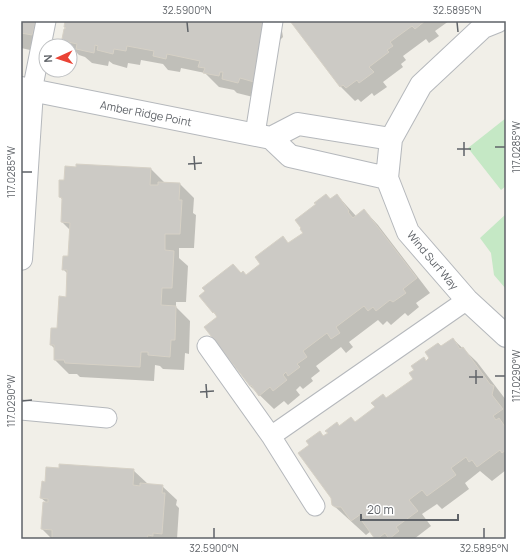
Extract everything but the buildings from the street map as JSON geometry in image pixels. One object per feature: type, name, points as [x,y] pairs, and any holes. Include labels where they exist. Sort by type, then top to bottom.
[{"type":"street","name":"Wind Surf Way","points":[[498,21],[483,27],[421,85],[391,139],[387,178],[408,232],[467,300],[506,336]]},
{"type":"street","name":"Amber Ridge Point","points":[[27,90],[263,136]]},
{"type":"street","points":[[21,259],[27,90]]},
{"type":"street","points":[[263,136],[298,124],[391,139]]},
{"type":"street","points":[[263,136],[290,156],[387,178]]},
{"type":"lane","points":[[27,90],[46,21]]},
{"type":"lane","points":[[263,136],[273,21]]},
{"type":"lane","points":[[270,436],[467,300]]},
{"type":"lane","points":[[207,346],[270,436],[315,506]]},
{"type":"lane","points":[[21,410],[107,418]]},
{"type":"green space","points":[[506,118],[506,186],[501,190],[468,148]]},
{"type":"green space","points":[[506,214],[506,289],[494,275],[491,253],[480,238]]}]
